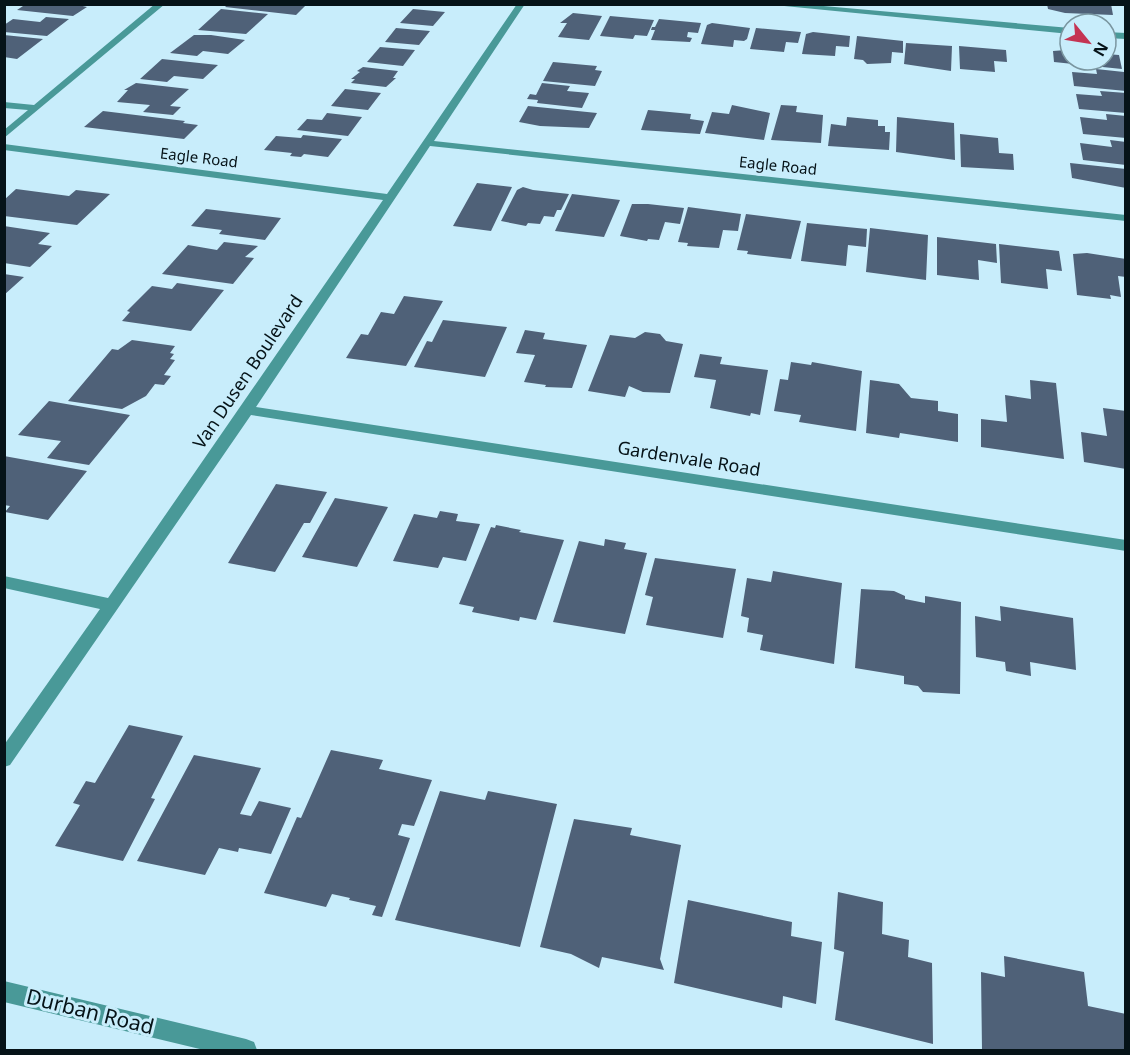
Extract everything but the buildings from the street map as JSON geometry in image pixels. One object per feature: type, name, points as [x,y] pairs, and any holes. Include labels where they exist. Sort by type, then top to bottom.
[{"type":"street","points":[[4,135],[161,4]]},
{"type":"street","name":"Van Dusen Boulevard","points":[[4,759],[247,410],[521,4]]},
{"type":"street","points":[[768,4],[1058,31]]},
{"type":"street","points":[[4,105],[34,108]]},
{"type":"street","name":"Eagle Road","points":[[428,143],[1125,218]]},
{"type":"street","name":"Eagle Road","points":[[4,147],[390,198]]},
{"type":"street","name":"Gardenvale Road","points":[[247,410],[1125,546]]},
{"type":"street","points":[[4,582],[111,605]]},
{"type":"street","name":"Durban Road","points":[[4,991],[246,1050]]}]
